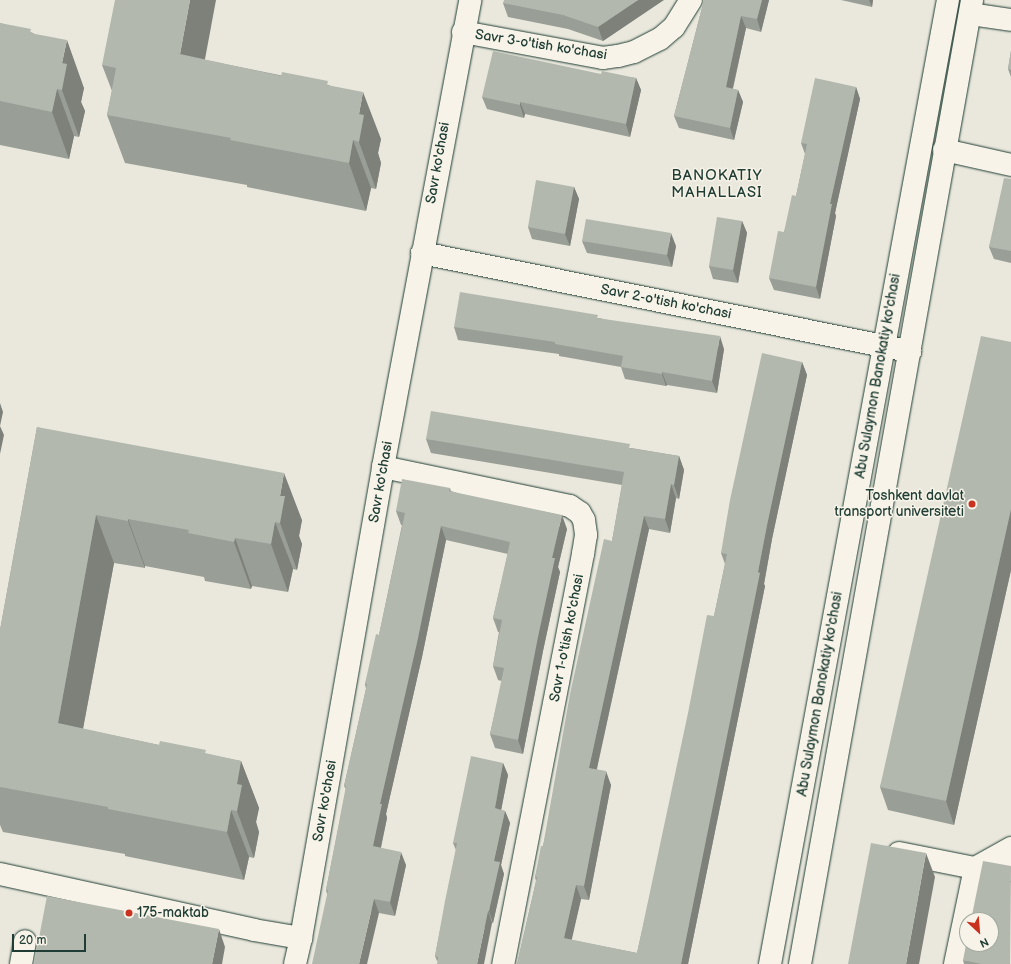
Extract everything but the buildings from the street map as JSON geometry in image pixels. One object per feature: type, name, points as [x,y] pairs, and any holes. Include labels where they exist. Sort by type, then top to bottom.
[{"type":"street","name":"Savr ko'chasi","points":[[295,964],[301,938],[383,467],[470,0]]},
{"type":"street","name":"Savr 3-o'tish ko'chasi","points":[[464,32],[603,58],[618,56],[634,52],[660,39],[674,26],[691,0]]},
{"type":"street","name":"Abu Sulaymon Banokatiy ko'chasi","points":[[770,964],[948,0]]},
{"type":"street","name":"Abu Sulaymon Banokatiy ko'chasi","points":[[800,964],[910,351],[944,150],[971,7]]},
{"type":"street","points":[[971,7],[1011,20]]},
{"type":"street","points":[[944,150],[1011,165]]},
{"type":"street","name":"Savr 2-o'tish ko'chasi","points":[[422,253],[910,351]]},
{"type":"street","name":"Savr 1-o'tish ko'chasi","points":[[383,467],[570,506],[580,513],[584,520],[586,535],[583,554],[503,964]]},
{"type":"street","points":[[955,964],[975,868],[1011,848]]},
{"type":"street","points":[[880,849],[975,868],[1011,870]]},
{"type":"street","points":[[0,874],[254,930],[301,938]]},
{"type":"street","points":[[21,964],[26,941]]},
{"type":"place","name":"Toshkent davlat transport universiteti","points":[[972,504]]},
{"type":"place","name":"175-maktab","points":[[129,913]]},
{"type":"district","name":"BANOKATIY MAHALLASI","points":[[717,184]]}]
